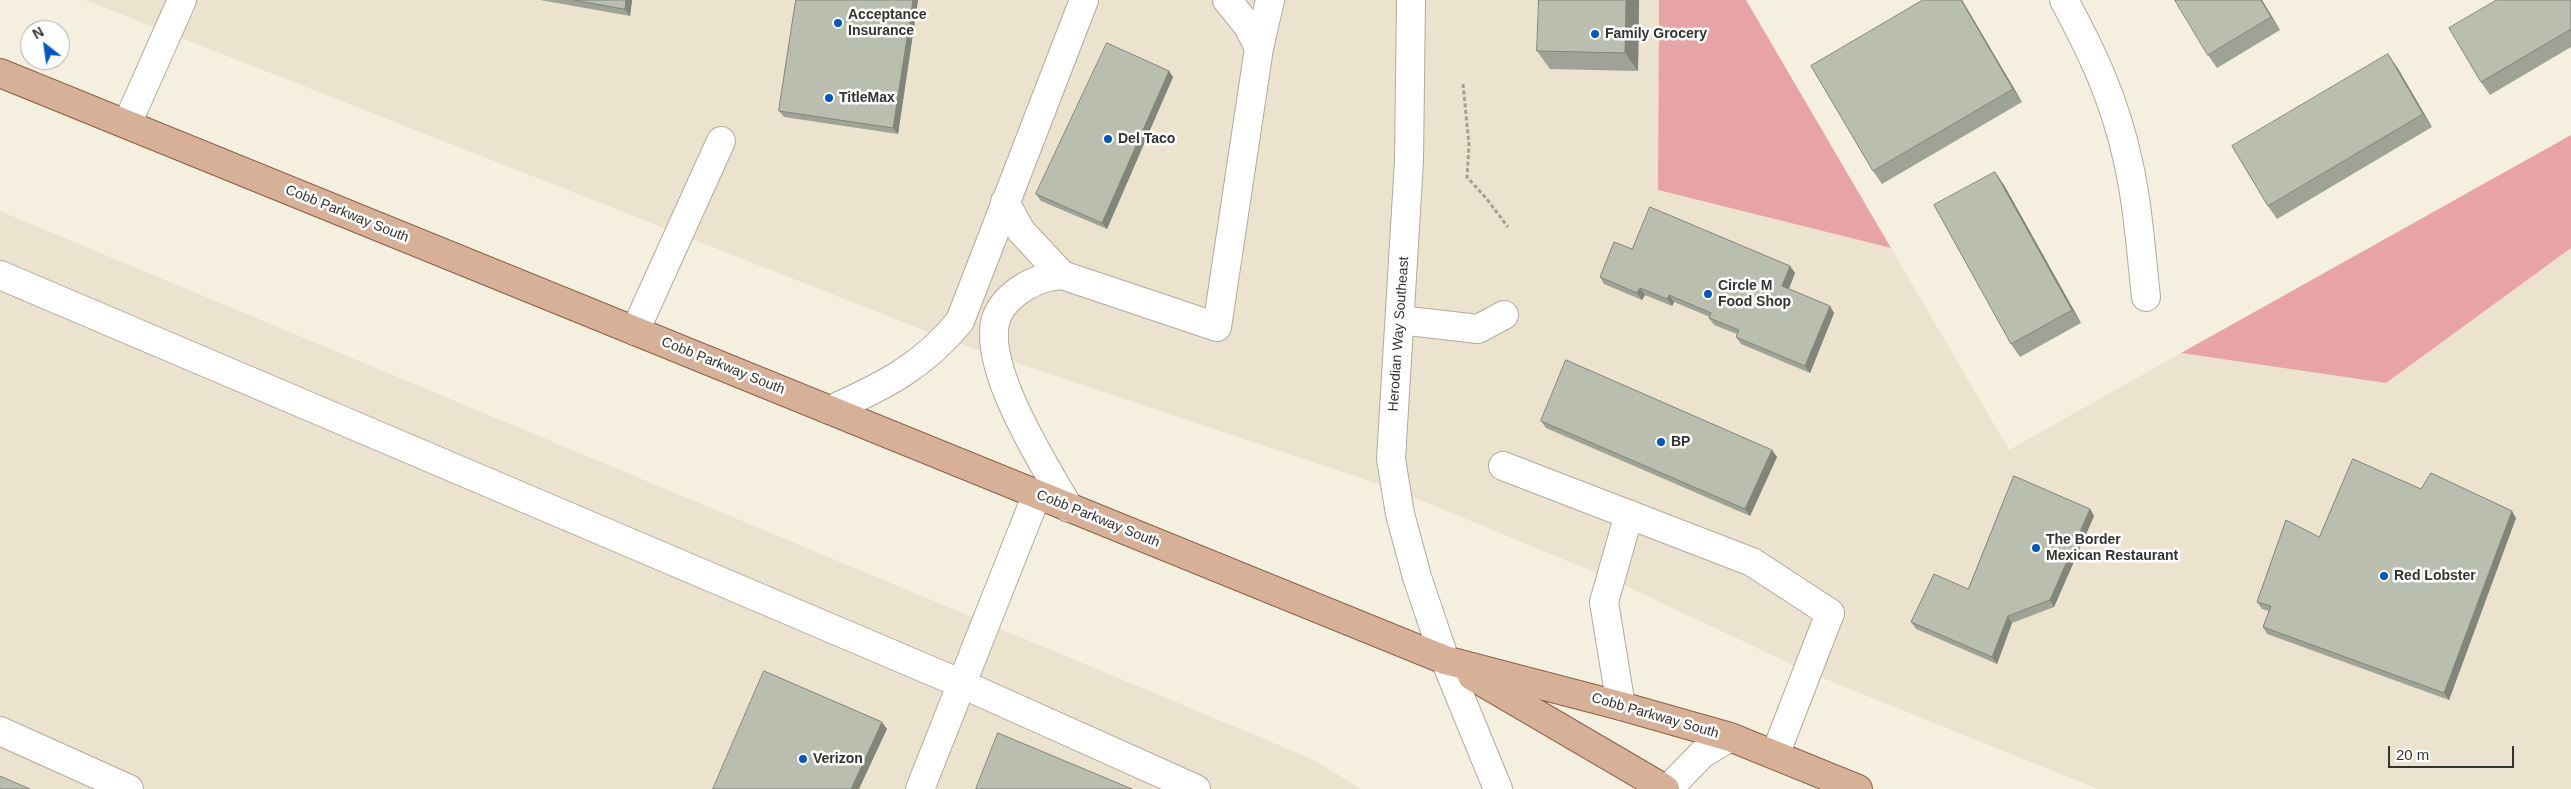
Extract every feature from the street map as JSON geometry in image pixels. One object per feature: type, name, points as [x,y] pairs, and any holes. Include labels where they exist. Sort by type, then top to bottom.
[{"type":"main road","name":"Cobb Parkway South","points":[[0,73],[1445,660],[1730,737],[1858,789]]},
{"type":"main road","name":"Cobb Parkway South","points":[[1445,660],[1666,789]]},
{"type":"street","points":[[127,124],[182,0]]},
{"type":"street","points":[[1227,0],[1248,26],[1259,48]]},
{"type":"street","points":[[1069,508],[1030,441],[1011,400],[997,358],[994,336],[997,316],[1011,296],[1045,277],[1062,275],[1217,327],[1259,48],[1270,0]]},
{"type":"street","name":"Herodian Way Southeast","points":[[1411,0],[1409,161],[1391,459],[1400,514],[1417,577],[1445,660],[1498,789]]},
{"type":"street","points":[[2064,0],[2096,61],[2115,112],[2129,163],[2146,297]]},
{"type":"street","points":[[830,410],[878,389],[923,360],[946,340],[960,321],[1005,202],[1086,3]]},
{"type":"street","points":[[635,331],[721,141]]},
{"type":"street","points":[[1005,202],[1021,231],[1062,275]]},
{"type":"street","points":[[0,275],[962,684],[1196,789]]},
{"type":"street","points":[[1400,320],[1478,329],[1504,315]]},
{"type":"street","points":[[1503,466],[1752,562],[1830,613],[1775,755]]},
{"type":"street","points":[[920,789],[1037,494]]},
{"type":"street","points":[[1621,706],[1604,602],[1629,514]]},
{"type":"street","points":[[0,731],[129,789]]},
{"type":"street","points":[[1666,789],[1702,754],[1730,737]]},
{"type":"path","points":[[1463,84],[1469,145],[1467,177],[1508,227]]},
{"type":"shaded area","points":[[85,0],[1659,0],[1658,190],[1891,248],[2009,450],[2181,353],[2386,383],[2571,248],[2571,789],[2098,789],[1808,672],[1611,579],[1396,490],[946,339]]},
{"type":"shaded area","points":[[1659,0],[1746,0],[1891,248],[1658,190]]},
{"type":"shaded area","points":[[2571,135],[2571,248],[2386,383],[2181,353]]},
{"type":"shaded area","points":[[0,211],[1312,759],[1361,789],[0,789]]},
{"type":"building","points":[[574,0],[626,0],[625,9]]},
{"type":"building","points":[[796,0],[913,0],[893,128],[779,111]]},
{"type":"building","name":"Family Grocery","points":[[1539,0],[1626,0],[1625,53],[1537,51]]},
{"type":"building","points":[[1923,0],[1961,0],[2013,89],[1873,171],[1811,66]]},
{"type":"building","points":[[2175,0],[2261,0],[2271,17],[2208,55]]},
{"type":"building","points":[[2497,0],[2571,0],[2571,29],[2481,82],[2449,28]]},
{"type":"building","name":"Del Taco","points":[[1107,43],[1169,71],[1102,223],[1036,194]]},
{"type":"building","points":[[2388,54],[2423,114],[2268,206],[2232,146]]},
{"type":"building","points":[[1995,172],[2072,310],[2011,344],[1934,205]]},
{"type":"building","name":"Circle M Food Shop","points":[[1650,207],[1790,266],[1782,286],[1830,306],[1805,366],[1736,337],[1739,330],[1709,318],[1711,313],[1669,295],[1667,299],[1640,288],[1637,293],[1600,277],[1614,242],[1632,249]]},
{"type":"building","name":"BP","points":[[1566,360],[1772,450],[1745,509],[1541,421]]},
{"type":"building","name":"Red Lobster","points":[[2353,459],[2421,489],[2431,473],[2512,511],[2444,693],[2263,627],[2271,606],[2257,602],[2286,520],[2319,537]]},
{"type":"building","name":"The Border Mexican Restaurant","points":[[2014,476],[2090,509],[2050,600],[2008,616],[1992,657],[1911,622],[1934,574],[1968,589]]},
{"type":"building","name":"Verizon","points":[[764,671],[882,722],[851,789],[713,789]]},
{"type":"building","points":[[998,733],[1132,789],[976,789]]},
{"type":"building","points":[[0,776],[30,789],[0,789]]},
{"type":"place","name":"Acceptance Insurance","points":[[838,23]]},
{"type":"place","name":"Family Grocery","points":[[1595,34]]},
{"type":"place","name":"TitleMax","points":[[829,98]]},
{"type":"place","name":"Del Taco","points":[[1108,139]]},
{"type":"place","name":"Circle M Food Shop","points":[[1708,294]]},
{"type":"place","name":"BP","points":[[1661,442]]},
{"type":"place","name":"The Border Mexican Restaurant","points":[[2036,548]]},
{"type":"place","name":"Red Lobster","points":[[2384,576]]},
{"type":"place","name":"Verizon","points":[[803,759]]}]
